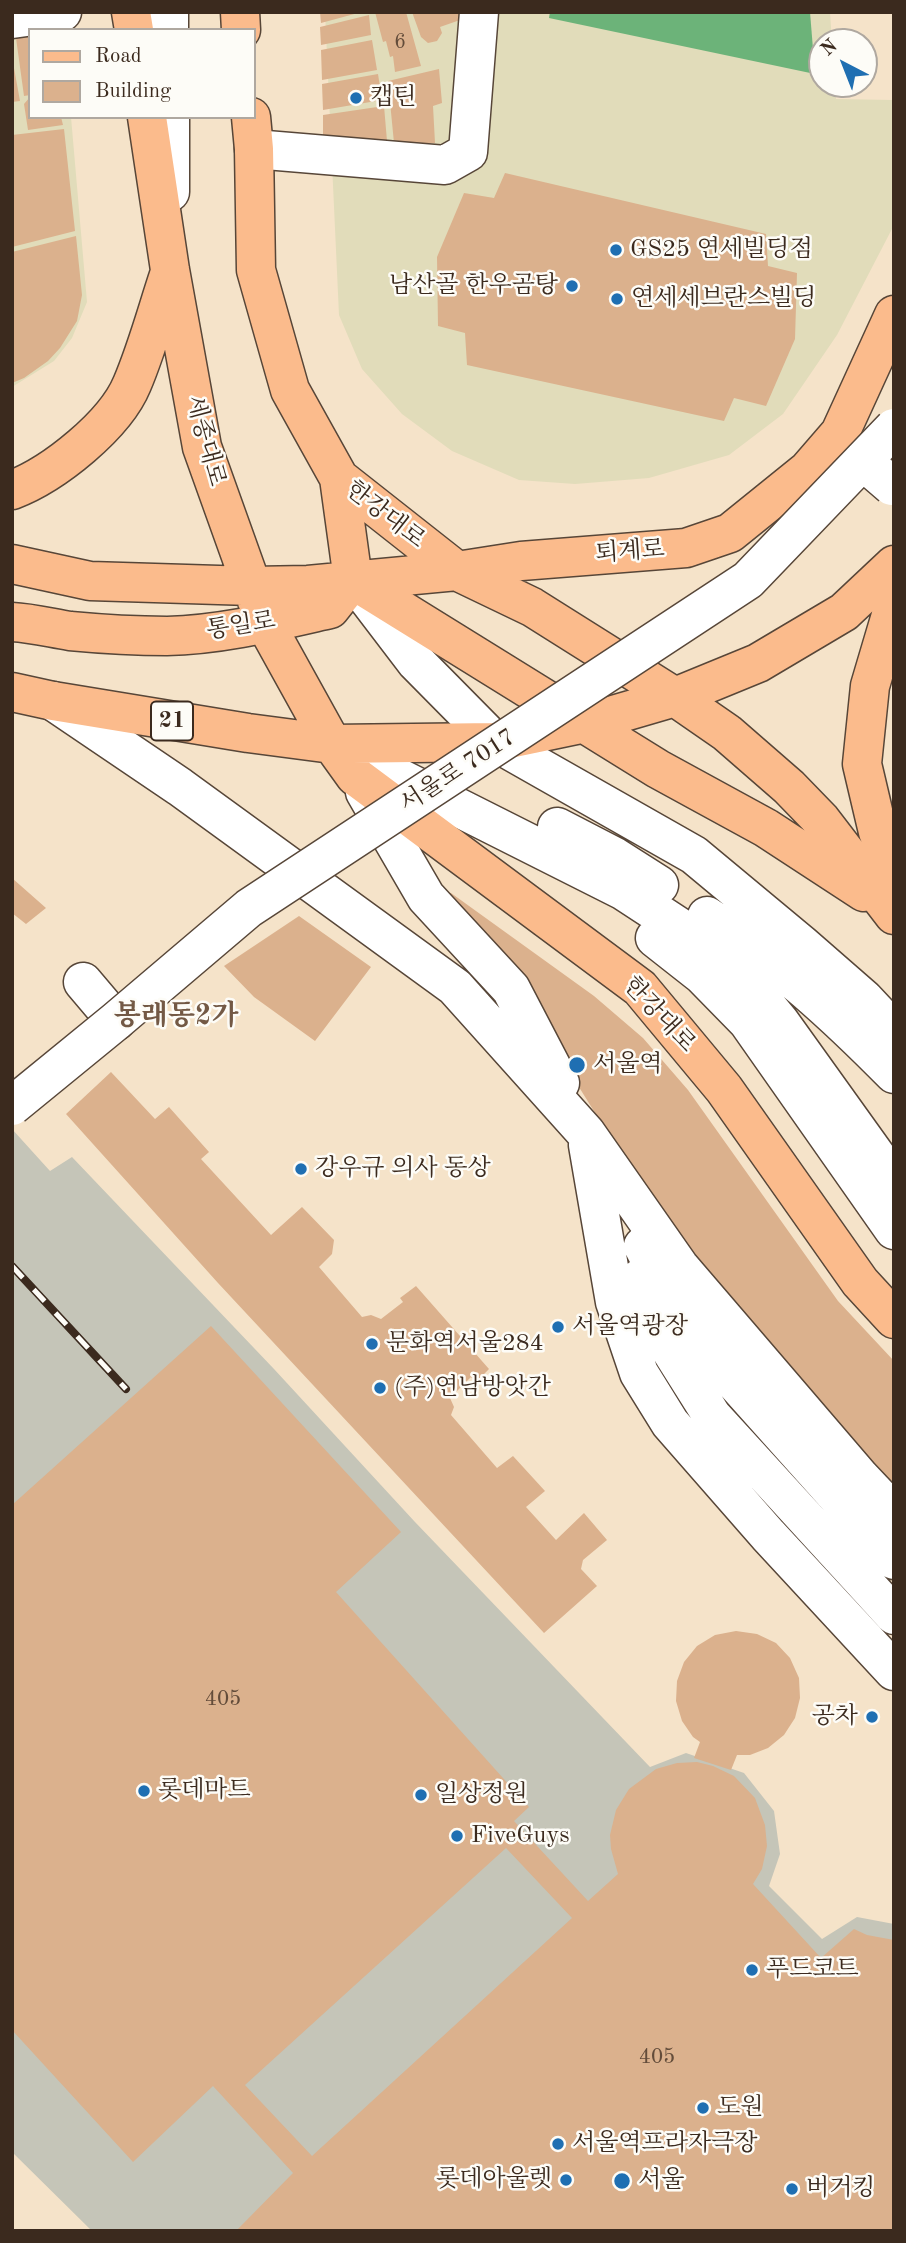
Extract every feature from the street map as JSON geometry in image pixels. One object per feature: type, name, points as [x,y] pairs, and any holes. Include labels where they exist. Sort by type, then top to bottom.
[{"type":"main road","name":"세종대로","points":[[147,119],[170,270],[202,447],[265,623],[332,744]]},
{"type":"main road","points":[[253,133],[256,270],[290,390],[339,478],[353,580]]},
{"type":"main road","points":[[12,489],[33,482],[102,429],[131,386],[170,270]]},
{"type":"main road","name":"퇴계로","points":[[251,586],[308,585],[533,560],[686,548],[730,533],[808,470],[840,433],[894,315]]},
{"type":"main road","name":"한강대로","points":[[339,478],[457,570],[533,607],[727,733],[789,787],[821,820],[891,912]]},
{"type":"main road","name":"통일로","points":[[12,564],[90,581],[251,586]]},
{"type":"main road","points":[[332,744],[495,742],[586,723],[675,697],[762,662],[844,612],[894,565]]},
{"type":"main road","name":"한강대로","points":[[353,580],[658,769],[766,828],[891,912]]},
{"type":"main road","name":"통일로","points":[[12,622],[69,631],[168,636],[265,623],[330,609],[353,580]]},
{"type":"main road","points":[[894,605],[870,686],[862,764],[878,832],[894,864]]},
{"type":"main road","name":"21","points":[[12,692],[53,702],[332,744]]},
{"type":"main road","name":"한강대로","points":[[332,744],[355,775],[640,988],[724,1088],[860,1282],[894,1319]]},
{"type":"street","points":[[12,19],[62,12]]},
{"type":"street","points":[[253,133],[445,165],[468,152],[479,12]]},
{"type":"street","points":[[170,119],[170,270]]},
{"type":"street","name":"서울로 7017","points":[[12,1106],[249,908],[748,580],[894,428]]},
{"type":"street","points":[[863,461],[892,486]]},
{"type":"street","points":[[353,580],[416,662],[495,742],[694,855],[864,999],[894,1031]]},
{"type":"street","points":[[53,702],[180,787],[455,987],[586,1133],[679,1266],[894,1513]]},
{"type":"street","points":[[332,744],[624,891],[728,959],[780,1022],[894,1181]]},
{"type":"street","points":[[332,744],[505,800],[615,856],[746,941],[843,1022],[894,1074]]},
{"type":"street","points":[[355,775],[426,897],[511,989],[674,1307],[716,1361],[894,1560]]},
{"type":"street","points":[[518,837],[609,902],[702,975],[748,1022],[894,1230]]},
{"type":"street","points":[[83,982],[116,1021]]},
{"type":"street","points":[[586,1133],[656,1327],[712,1416],[894,1615]]},
{"type":"street","points":[[586,1133],[615,1302],[639,1373],[670,1423],[768,1535],[894,1671]]},
{"type":"street","points":[[819,1534],[832,1603]]},
{"type":"shaded area","points":[[325,12],[830,12],[831,28],[808,28],[808,98],[894,100],[894,225],[837,335],[783,414],[729,455],[649,478],[575,484],[519,480],[452,451],[402,414],[362,369],[339,315]]},
{"type":"shaded area","points":[[12,30],[28,30],[28,119],[71,119],[87,302],[72,338],[54,361],[12,387]]},
{"type":"shaded area","points":[[12,1129],[50,1171],[72,1157],[650,1767],[686,1753],[744,1773],[774,1811],[780,1854],[769,1886],[822,1939],[857,1917],[894,1924],[894,2231],[92,2231],[12,2152]]},
{"type":"green space","points":[[550,12],[810,12],[808,73],[549,18]]},
{"type":"building","points":[[320,12],[358,12],[358,13],[321,23]]},
{"type":"building","points":[[375,12],[406,12],[421,66],[395,72],[393,56],[390,57],[386,41],[383,42]]},
{"type":"building","points":[[412,12],[463,12],[460,20],[440,27],[442,33],[437,41],[428,43],[421,37]]},
{"type":"building","points":[[369,15],[371,35],[321,45],[320,27]]},
{"type":"building","points":[[28,36],[28,95],[24,96],[16,38]]},
{"type":"building","points":[[372,40],[377,70],[322,80],[321,50]]},
{"type":"building","points":[[12,57],[20,101],[12,102]]},
{"type":"building","points":[[439,69],[442,103],[433,106],[435,143],[394,143],[388,81]]},
{"type":"building","points":[[378,74],[382,100],[323,110],[322,84]]},
{"type":"building","points":[[28,99],[28,119],[62,119],[63,125],[28,130],[24,104]]},
{"type":"building","points":[[384,106],[387,141],[323,138],[323,115]]},
{"type":"building","points":[[64,129],[75,231],[12,247],[12,135]]},
{"type":"building","name":"연세세브란스빌딩","points":[[505,173],[766,234],[768,266],[797,273],[795,339],[766,406],[734,398],[724,421],[467,365],[465,333],[438,326],[437,257],[464,193],[494,198]]},
{"type":"building","points":[[76,236],[82,295],[77,321],[48,361],[12,383],[12,252]]},
{"type":"building","points":[[12,878],[46,908],[26,924],[12,913]]},
{"type":"building","points":[[442,892],[451,893],[594,996],[643,1038],[688,1090],[838,1301],[894,1361],[894,1498],[797,1390],[645,1193],[544,1031]]},
{"type":"building","points":[[299,916],[371,967],[315,1041],[254,997],[224,966]]},
{"type":"building","name":"문화역서울284","points":[[111,1072],[155,1119],[169,1107],[209,1152],[201,1159],[271,1235],[302,1207],[334,1240],[332,1254],[319,1267],[362,1317],[371,1315],[381,1319],[403,1302],[400,1298],[416,1286],[489,1369],[476,1382],[471,1377],[450,1398],[454,1407],[451,1415],[497,1468],[513,1456],[545,1491],[526,1507],[556,1540],[584,1513],[607,1540],[583,1560],[581,1569],[597,1586],[544,1633],[218,1283],[66,1114]]},
{"type":"building","points":[[211,1326],[401,1532],[336,1592],[529,1807],[514,1821],[588,1901],[618,1874],[610,1835],[616,1810],[629,1789],[656,1769],[677,1763],[697,1762],[734,1776],[755,1798],[765,1825],[767,1846],[762,1869],[753,1884],[821,1958],[854,1929],[867,1935],[894,1940],[894,2231],[236,2231],[293,2173],[213,2086],[133,2162],[12,2030],[12,1505]],"holes":[[[506,1848],[572,1918],[312,2156],[245,2085]]]},
{"type":"building","points":[[736,1631],[757,1634],[776,1643],[790,1658],[799,1678],[800,1698],[795,1718],[784,1735],[768,1748],[750,1755],[737,1755],[731,1770],[694,1758],[700,1742],[682,1721],[676,1701],[677,1681],[684,1662],[697,1646],[715,1635]]},
{"type":"railway","points":[[12,1266],[126,1389]]},
{"type":"place","name":"캡틴","points":[[356,98]]},
{"type":"place","name":"GS25 연세빌딩점","points":[[616,250]]},
{"type":"place","name":"남산골 한우곰탕","points":[[572,286]]},
{"type":"place","name":"연세세브란스빌딩","points":[[617,299]]},
{"type":"place","name":"서울역","points":[[577,1065]]},
{"type":"place","name":"강우규 의사 동상","points":[[301,1169]]},
{"type":"place","name":"서울역광장","points":[[558,1327]]},
{"type":"place","name":"문화역서울284","points":[[372,1344]]},
{"type":"place","name":"(주)연남방앗간","points":[[380,1388]]},
{"type":"place","name":"공차","points":[[872,1717]]},
{"type":"place","name":"롯데마트","points":[[144,1791]]},
{"type":"place","name":"일상정원","points":[[421,1795]]},
{"type":"place","name":"FiveGuys","points":[[457,1836]]},
{"type":"place","name":"푸드코트","points":[[752,1970]]},
{"type":"place","name":"도원","points":[[703,2108]]},
{"type":"place","name":"서울역프라자극장","points":[[558,2144]]},
{"type":"place","name":"롯데아울렛","points":[[566,2180]]},
{"type":"place","name":"서울","points":[[622,2181]]},
{"type":"place","name":"버거킹","points":[[792,2189]]},
{"type":"district","name":"봉래동2가","points":[[176,1017]]}]
